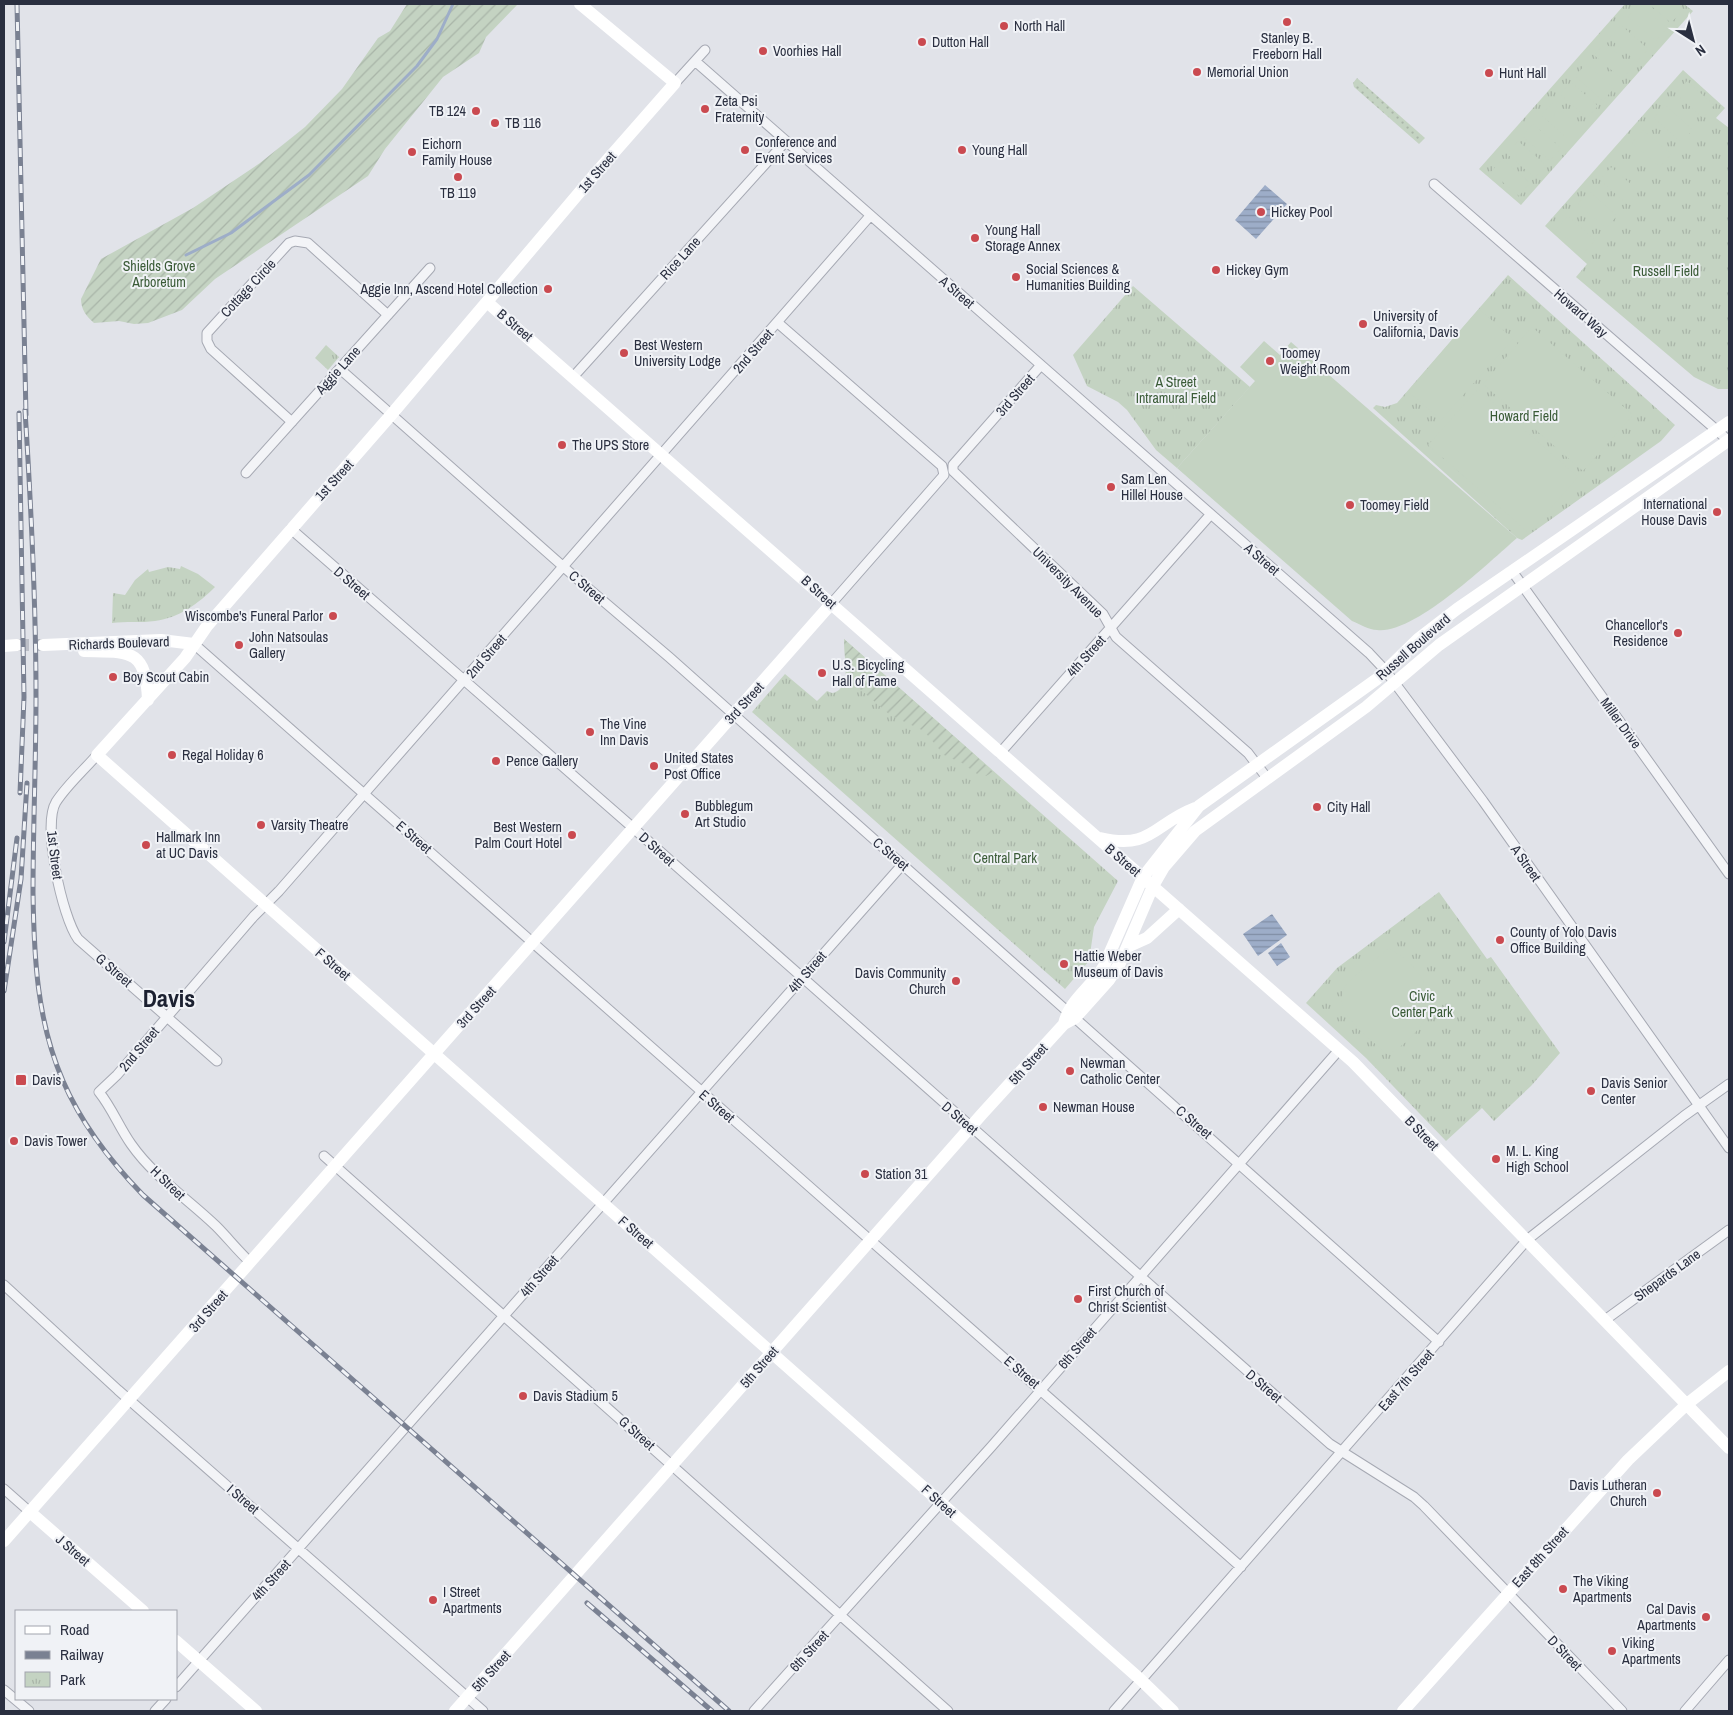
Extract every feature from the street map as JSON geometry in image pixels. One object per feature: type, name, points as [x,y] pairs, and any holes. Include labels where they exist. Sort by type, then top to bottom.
[{"type":"street","points":[[580,4],[675,83]]},
{"type":"street","name":"1st Street","points":[[78,939],[67,918],[57,880],[51,819],[56,802],[148,700],[291,529],[392,415],[595,174],[705,50]]},
{"type":"street","name":"A Street","points":[[695,61],[1211,514],[1385,670],[1396,682],[1729,1148]]},
{"type":"street","name":"Rice Lane","points":[[574,376],[786,140]]},
{"type":"street","name":"Howard Way","points":[[1434,184],[1729,441]]},
{"type":"street","name":"2nd Street","points":[[99,1092],[117,1075],[870,216]]},
{"type":"street","name":"Cottage Circle","points":[[292,422],[211,349],[207,341],[207,333],[213,326],[289,244],[295,240],[308,243],[388,315]]},
{"type":"street","name":"Aggie Lane","points":[[246,473],[430,268]]},
{"type":"street","name":"B Street","points":[[487,302],[574,376],[1339,1050],[1729,1448]]},
{"type":"street","name":"University Avenue","points":[[778,323],[948,471],[1103,614],[1116,637],[1220,727],[1258,764],[1267,778]]},
{"type":"street","name":"3rd Street","points":[[4,1541],[1041,365]]},
{"type":"street","name":"C Street","points":[[340,369],[734,715],[1069,1017],[1240,1163],[1439,1342]]},
{"type":"street","name":"Russell Boulevard","points":[[1143,877],[1154,860],[1199,806],[1385,670],[1424,634],[1512,571],[1729,422]]},
{"type":"street","name":"Russell Boulevard","points":[[1153,886],[1164,867],[1195,830],[1366,707],[1438,645],[1729,441]]},
{"type":"street","name":"4th Street","points":[[1000,753],[1211,514]]},
{"type":"street","name":"D Street","points":[[291,529],[634,828],[802,979],[1322,1438],[1342,1453],[1414,1497],[1622,1711]]},
{"type":"street","name":"Miller Drive","points":[[1512,571],[1729,874]]},
{"type":"street","name":"Richards Boulevard","points":[[43,645],[160,640],[194,644]]},
{"type":"street","name":"E Street","points":[[194,644],[534,942],[701,1093],[1041,1389],[1241,1567]]},
{"type":"street","points":[[4,646],[17,645]]},
{"type":"street","points":[[68,645],[83,651],[124,652],[136,659],[147,678],[148,700]]},
{"type":"street","name":"F Street","points":[[97,755],[941,1502],[1141,1680],[1173,1711]]},
{"type":"street","points":[[1097,838],[1125,842],[1140,840],[1187,811],[1199,806]]},
{"type":"street","name":"4th Street","points":[[178,1685],[902,865]]},
{"type":"street","name":"5th Street","points":[[1069,1017],[1101,970],[1143,877]]},
{"type":"street","name":"5th Street","points":[[455,1711],[1069,1017],[1109,980],[1127,948],[1153,886]]},
{"type":"street","points":[[1127,948],[1151,935],[1179,909]]},
{"type":"street","name":"G Street","points":[[78,939],[217,1061]]},
{"type":"street","name":"6th Street","points":[[754,1711],[841,1615],[1339,1050]]},
{"type":"street","name":"East 7th Street","points":[[1114,1711],[1527,1240],[1729,1084]]},
{"type":"street","name":"H Street","points":[[99,1092],[131,1144],[146,1161],[170,1186],[216,1226],[250,1262]]},
{"type":"street","name":"G Street","points":[[324,1156],[948,1711]]},
{"type":"street","name":"Shepards Lane","points":[[1605,1320],[1729,1230]]},
{"type":"street","name":"I Street","points":[[4,1285],[129,1400],[483,1711]]},
{"type":"street","name":"East 8th Street","points":[[1403,1711],[1628,1460],[1687,1404],[1729,1371]]},
{"type":"street","name":"J Street","points":[[4,1489],[142,1610]]},
{"type":"street","points":[[178,1643],[256,1711]]},
{"type":"street","points":[[1685,1711],[1729,1660]]},
{"type":"street","points":[[4,1690],[15,1700]]},
{"type":"street","points":[[15,1700],[28,1711]]},
{"type":"street","points":[[155,1711],[165,1700]]},
{"type":"green space","name":"Shields Grove Arboretum","points":[[407,4],[518,4],[486,37],[479,53],[443,77],[385,149],[368,176],[215,279],[182,310],[148,323],[134,324],[119,321],[94,323],[86,315],[81,299],[101,259],[193,208],[260,163],[305,127],[342,89],[378,38],[390,31]]},
{"type":"green space","points":[[1625,4],[1684,4],[1693,11],[1521,205],[1479,169]]},
{"type":"green space","points":[[1639,4],[1667,28],[1656,41],[1628,17]]},
{"type":"green space","points":[[1649,4],[1675,4],[1682,11],[1671,23]]},
{"type":"green space","points":[[1621,25],[1648,49],[1637,62],[1609,38]]},
{"type":"green space","points":[[1605,43],[1633,67],[1622,79],[1594,55]]},
{"type":"green space","points":[[1586,64],[1614,88],[1603,101],[1575,76]]},
{"type":"green space","name":"Russell Field","points":[[1683,70],[1725,108],[1716,118],[1729,128],[1728,389],[1718,389],[1694,377],[1576,277],[1587,264],[1545,226]]},
{"type":"green space","points":[[1357,78],[1425,138],[1419,144],[1354,87],[1353,83]]},
{"type":"green space","points":[[1687,81],[1714,105],[1703,118],[1676,94]]},
{"type":"green space","points":[[1571,82],[1598,106],[1587,118],[1560,94]]},
{"type":"green space","points":[[1552,103],[1580,127],[1568,139],[1541,115]]},
{"type":"green space","points":[[1665,105],[1693,130],[1681,142],[1654,118]]},
{"type":"green space","points":[[1533,124],[1561,148],[1550,161],[1522,136]]},
{"type":"green space","points":[[1643,130],[1671,154],[1660,167],[1632,143]]},
{"type":"green space","points":[[1518,141],[1546,165],[1535,178],[1507,154]]},
{"type":"green space","points":[[1502,159],[1530,183],[1519,196],[1491,172]]},
{"type":"green space","points":[[1611,167],[1639,191],[1627,204],[1600,180]]},
{"type":"green space","points":[[1589,191],[1617,216],[1606,228],[1578,204]]},
{"type":"green space","points":[[1568,216],[1595,240],[1584,253],[1556,229]]},
{"type":"green space","name":"Howard Field","points":[[1508,275],[1675,425],[1661,441],[1522,540],[1517,538],[1373,408],[1376,405],[1385,407],[1397,403]]},
{"type":"green space","name":"A Street Intramural Field","points":[[1133,286],[1250,387],[1177,468],[1156,450],[1127,410],[1118,402],[1087,386],[1073,355]]},
{"type":"green space","points":[[1479,309],[1513,339],[1441,420],[1408,391]]},
{"type":"green space","points":[[1532,327],[1633,415],[1583,471],[1483,384]]},
{"type":"green space","name":"Toomey Field","points":[[1264,341],[1280,355],[1291,342],[1517,538],[1450,595],[1411,621],[1392,628],[1374,630],[1352,621],[1177,468],[1255,381],[1240,367]]},
{"type":"green space","points":[[326,345],[339,357],[328,370],[315,358]]},
{"type":"green space","points":[[1478,389],[1578,477],[1529,533],[1428,445]]},
{"type":"green space","points":[[181,566],[198,574],[215,587],[195,604],[172,617],[150,622],[112,623],[113,593],[125,595],[135,580],[148,569],[149,572],[168,567],[180,569]]},
{"type":"green space","name":"Central Park","points":[[844,639],[1118,881],[1094,927],[1089,961],[1065,989],[752,712],[785,674],[817,701],[827,691],[832,693],[839,690],[842,686],[843,678],[846,677]]},
{"type":"green space","points":[[844,639],[993,772],[986,776],[980,776],[962,763],[944,755],[924,731],[890,715],[846,677]]},
{"type":"green space","name":"Civic Center Park","points":[[1439,892],[1487,959],[1491,957],[1560,1053],[1531,1086],[1494,1121],[1482,1108],[1446,1141],[1366,1058],[1306,1003],[1337,968]]},
{"type":"green space","points":[[1389,948],[1407,961],[1419,974],[1426,988],[1429,1002],[1426,1015],[1418,1029],[1388,1055],[1353,1023],[1342,1003],[1342,993],[1348,983]]},
{"type":"water","name":"Hickey Pool","points":[[1265,185],[1287,204],[1256,239],[1235,220]]},
{"type":"water","points":[[1272,914],[1287,935],[1258,956],[1243,934]]},
{"type":"water","points":[[1281,943],[1290,957],[1277,966],[1268,953]]},
{"type":"waterway","points":[[186,255],[231,233],[309,175],[417,66],[437,39],[453,4]]},
{"type":"tunnel","points":[[17,645],[43,645]]},
{"type":"railway","points":[[17,4],[26,415]]},
{"type":"railway","points":[[25,410],[35,624],[34,941],[42,1012],[47,1035],[63,1081],[79,1113],[108,1156],[143,1195],[729,1711]]},
{"type":"railway","points":[[19,413],[24,697],[20,793]]},
{"type":"railway","points":[[4,991],[21,879],[27,783]]},
{"type":"railway","points":[[4,942],[17,838]]},
{"type":"railway","points":[[587,1603],[712,1711]]},
{"type":"place","name":"Stanley B. Freeborn Hall","points":[[1287,22]]},
{"type":"place","name":"North Hall","points":[[1004,26]]},
{"type":"place","name":"Dutton Hall","points":[[922,42]]},
{"type":"place","name":"Voorhies Hall","points":[[763,51]]},
{"type":"place","name":"Memorial Union","points":[[1197,72]]},
{"type":"place","name":"Hunt Hall","points":[[1489,73]]},
{"type":"place","name":"Zeta Psi Fraternity","points":[[705,109]]},
{"type":"place","name":"TB 124","points":[[476,111]]},
{"type":"place","name":"TB 116","points":[[495,123]]},
{"type":"place","name":"Conference and Event Services","points":[[745,150]]},
{"type":"place","name":"Young Hall","points":[[962,150]]},
{"type":"place","name":"Eichorn Family House","points":[[412,152]]},
{"type":"place","name":"TB 119","points":[[458,177]]},
{"type":"place","name":"Hickey Pool","points":[[1261,212]]},
{"type":"place","name":"Young Hall Storage Annex","points":[[975,238]]},
{"type":"place","name":"Hickey Gym","points":[[1216,270]]},
{"type":"place","name":"Social Sciences & Humanities Building","points":[[1016,277]]},
{"type":"place","name":"Aggie Inn, Ascend Hotel Collection","points":[[548,289]]},
{"type":"place","name":"University of California, Davis","points":[[1363,324]]},
{"type":"place","name":"Best Western University Lodge","points":[[624,353]]},
{"type":"place","name":"Toomey Weight Room","points":[[1270,361]]},
{"type":"place","name":"The UPS Store","points":[[562,445]]},
{"type":"place","name":"Sam Len Hillel House","points":[[1111,487]]},
{"type":"place","name":"Toomey Field","points":[[1350,505]]},
{"type":"place","name":"International House Davis","points":[[1717,512]]},
{"type":"place","name":"Wiscombe's Funeral Parlor","points":[[333,616]]},
{"type":"place","name":"Chancellor's Residence","points":[[1678,633]]},
{"type":"place","name":"John Natsoulas Gallery","points":[[239,645]]},
{"type":"place","name":"U.S. Bicycling Hall of Fame","points":[[822,673]]},
{"type":"place","name":"Boy Scout Cabin","points":[[113,677]]},
{"type":"place","name":"The Vine Inn Davis","points":[[590,732]]},
{"type":"place","name":"Regal Holiday 6","points":[[172,755]]},
{"type":"place","name":"Pence Gallery","points":[[496,761]]},
{"type":"place","name":"United States Post Office","points":[[654,766]]},
{"type":"place","name":"City Hall","points":[[1317,807]]},
{"type":"place","name":"Bubblegum Art Studio","points":[[685,814]]},
{"type":"place","name":"Varsity Theatre","points":[[261,825]]},
{"type":"place","name":"Best Western Palm Court Hotel","points":[[572,835]]},
{"type":"place","name":"Hallmark Inn at UC Davis","points":[[146,845]]},
{"type":"place","name":"County of Yolo Davis Office Building","points":[[1500,940]]},
{"type":"place","name":"Hattie Weber Museum of Davis","points":[[1064,964]]},
{"type":"place","name":"Davis Community Church","points":[[956,981]]},
{"type":"place","name":"Newman Catholic Center","points":[[1070,1071]]},
{"type":"place","name":"Davis","points":[[21,1080]]},
{"type":"place","name":"Davis Senior Center","points":[[1591,1091]]},
{"type":"place","name":"Newman House","points":[[1043,1107]]},
{"type":"place","name":"Davis Tower","points":[[14,1141]]},
{"type":"place","name":"M. L. King High School","points":[[1496,1159]]},
{"type":"place","name":"Station 31","points":[[865,1174]]},
{"type":"place","name":"First Church of Christ Scientist","points":[[1078,1299]]},
{"type":"place","name":"Davis Stadium 5","points":[[523,1396]]},
{"type":"place","name":"Davis Lutheran Church","points":[[1657,1493]]},
{"type":"place","name":"The Viking Apartments","points":[[1563,1589]]},
{"type":"place","name":"I Street Apartments","points":[[433,1600]]},
{"type":"place","name":"Cal Davis Apartments","points":[[1706,1617]]},
{"type":"place","name":"Viking Apartments","points":[[1612,1651]]},
{"type":"district","name":"Davis","points":[[169,998]]}]
